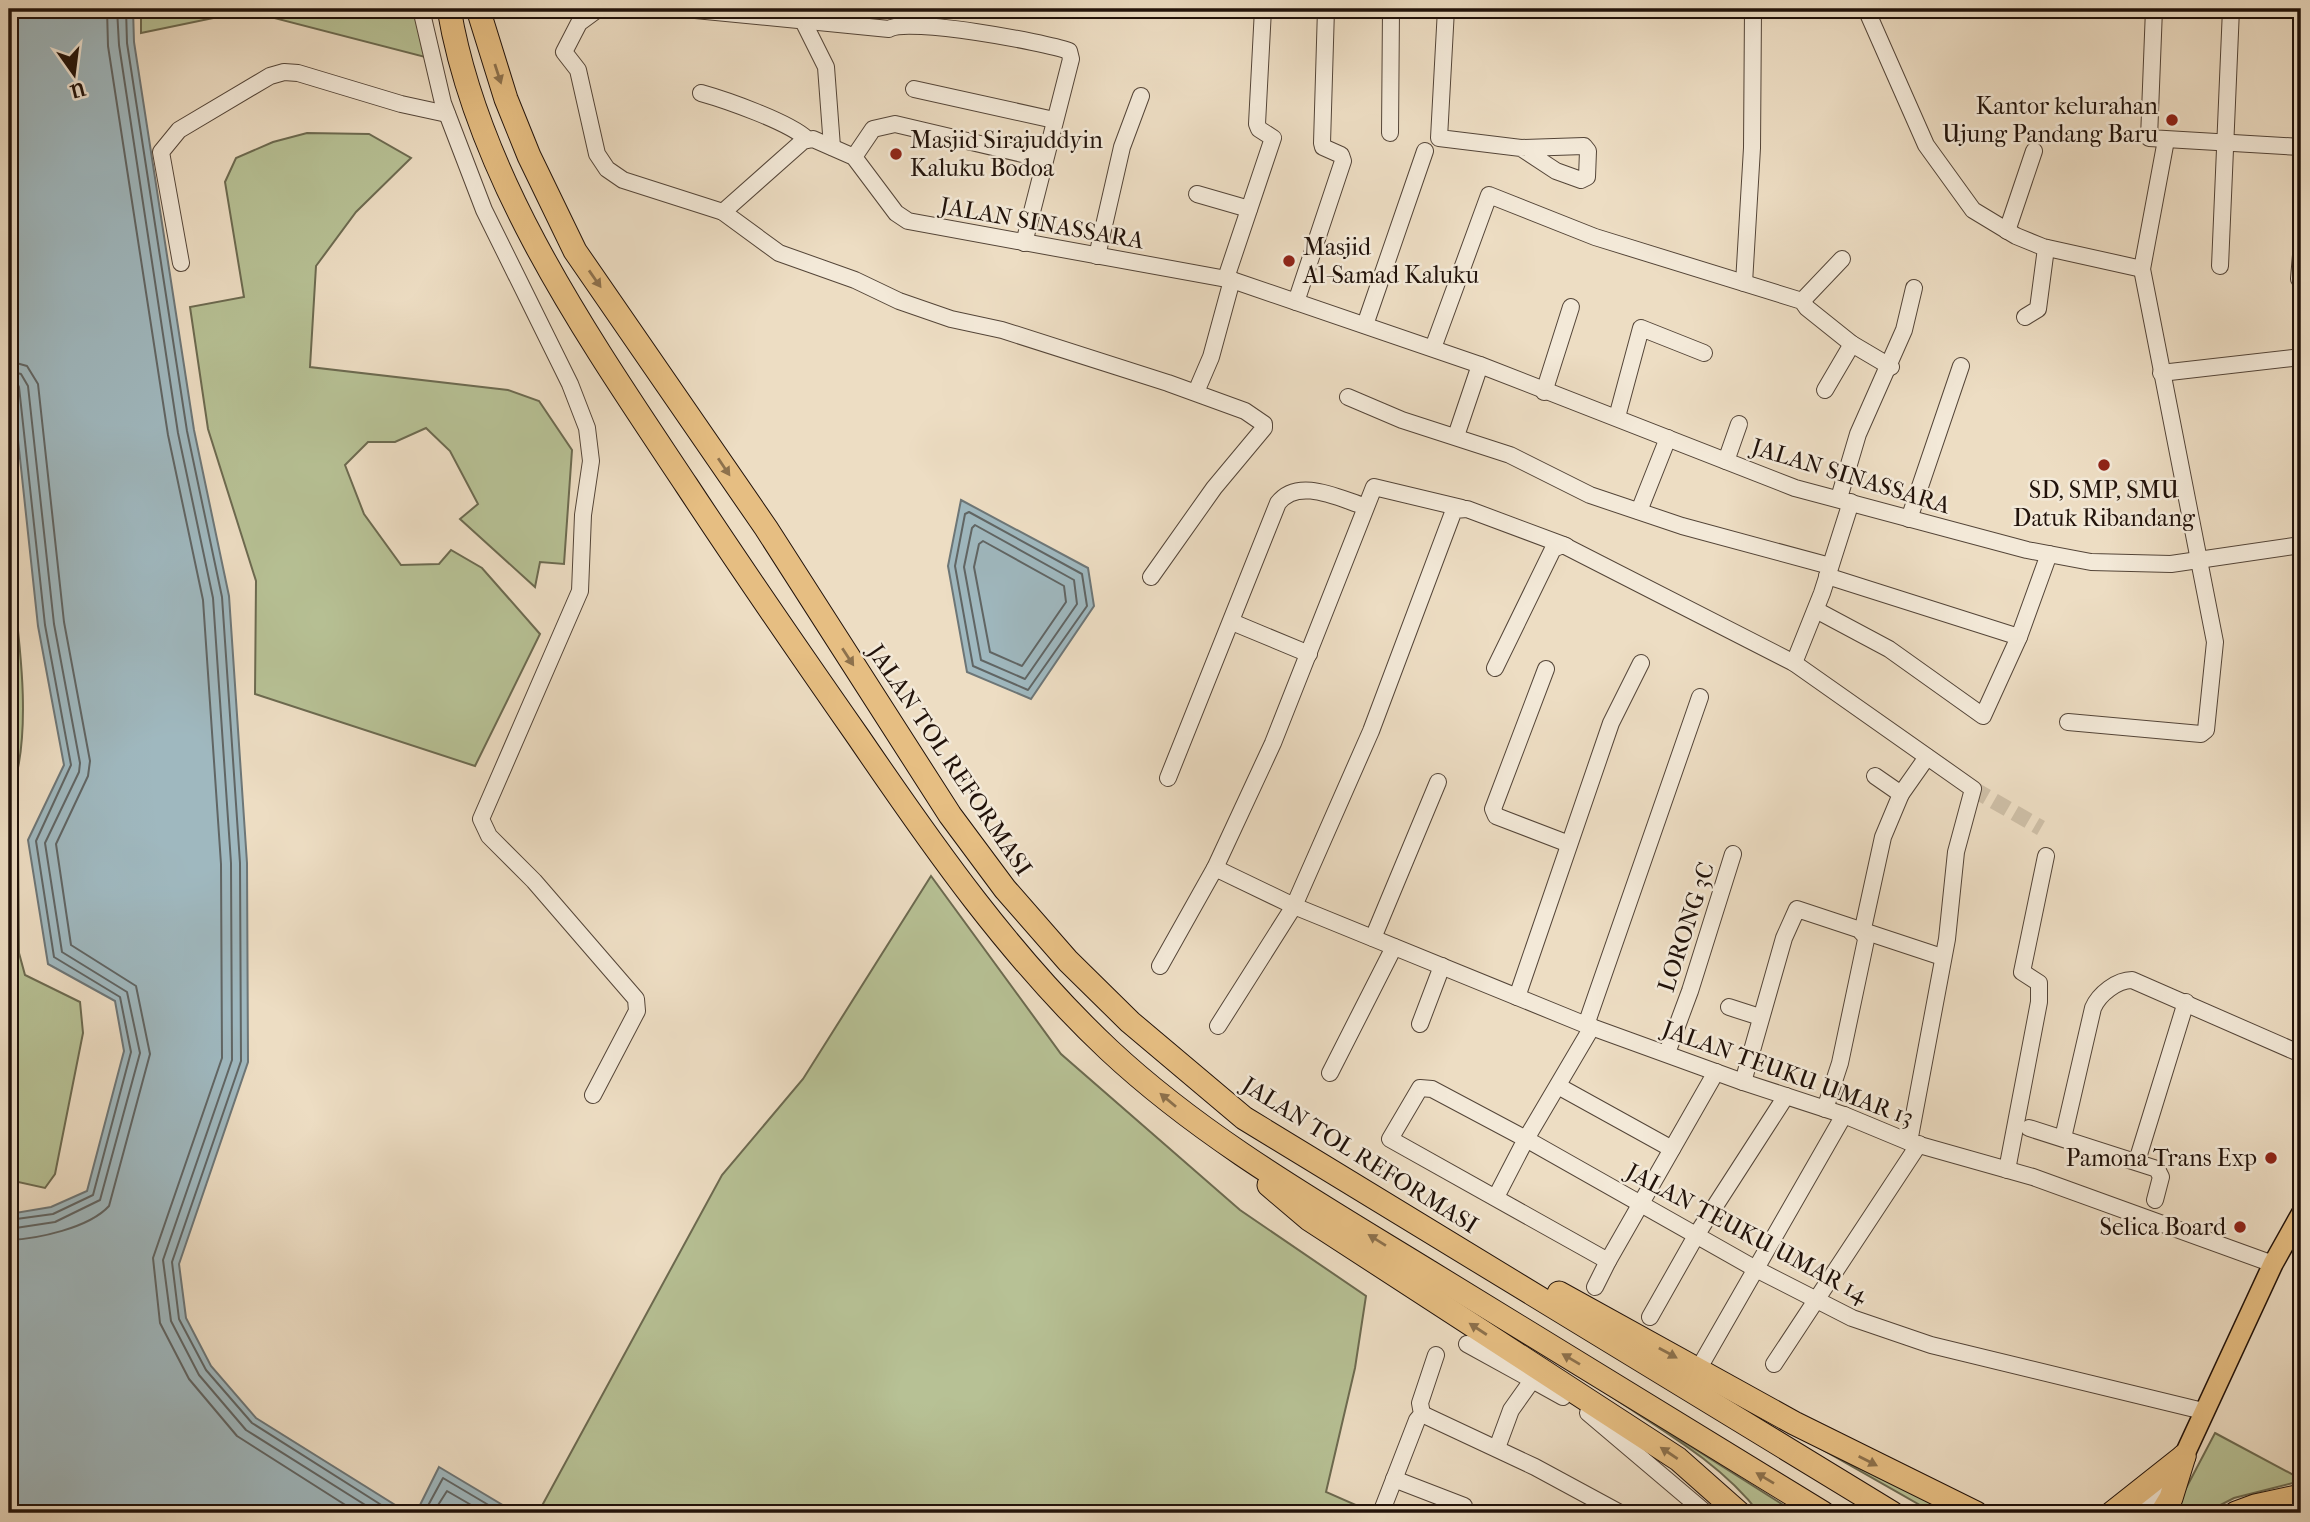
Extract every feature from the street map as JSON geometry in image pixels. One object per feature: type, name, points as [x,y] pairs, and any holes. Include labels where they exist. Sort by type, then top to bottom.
[{"type":"highway","points":[[449,9],[470,92],[489,142],[551,273],[730,552],[926,836],[1043,985],[1112,1053],[1309,1219],[1678,1459],[1739,1513]]},
{"type":"highway","name":"JALAN TOL REFORMASI","points":[[478,9],[515,122],[576,251],[765,528],[950,815],[1005,889],[1068,961],[1130,1021],[1244,1118],[1892,1513]]},
{"type":"highway","points":[[1244,1118],[1794,1423],[1976,1513]]},
{"type":"highway","points":[[1199,1125],[1386,1245],[1823,1513]]},
{"type":"highway","points":[[2112,1513],[2184,1456]]},
{"type":"highway","points":[[2162,1513],[2171,1498],[2184,1456]]},
{"type":"highway","points":[[2246,1509],[2301,1496]]},
{"type":"main road","points":[[2184,1456],[2273,1264],[2301,1214]]},
{"type":"street","points":[[421,9],[447,114],[495,234],[577,401],[590,444],[591,461],[583,515],[580,591],[481,822],[489,836],[534,881],[636,999],[637,1011],[593,1095]]},
{"type":"street","points":[[598,9],[579,23],[564,52],[578,70],[602,162],[623,180],[723,212],[779,253],[855,280],[899,302],[951,319],[1026,337],[1196,392],[1245,411],[1265,426],[1214,488],[1150,577]]},
{"type":"street","points":[[685,9],[800,14],[889,29],[898,24],[959,30],[1067,50],[1071,59],[1024,243]]},
{"type":"street","points":[[1196,392],[1211,357],[1229,279],[1273,138],[1259,129],[1257,124],[1263,9]]},
{"type":"street","points":[[1296,302],[1343,161],[1341,155],[1322,144],[1326,9]]},
{"type":"street","points":[[1390,133],[1391,9]]},
{"type":"street","points":[[1446,9],[1439,138],[1521,148]]},
{"type":"street","points":[[1744,284],[1752,148],[1753,9]]},
{"type":"street","points":[[1866,9],[1926,145],[1973,209],[2007,231],[2046,248],[2142,269]]},
{"type":"street","points":[[2154,9],[2147,135],[2150,139],[2301,147]]},
{"type":"street","points":[[2220,266],[2231,9]]},
{"type":"street","points":[[800,14],[826,67],[832,147]]},
{"type":"street","points":[[181,263],[161,152],[179,130],[270,76],[284,72],[298,73],[447,114]]},
{"type":"street","points":[[914,89],[1054,120]]},
{"type":"street","name":"JALAN SINASSARA","points":[[701,93],[730,101],[744,110],[791,127],[807,139],[854,157],[896,213],[908,221],[1229,279],[1480,365],[1795,488],[1909,519],[2091,562],[2200,562],[2301,545]]},
{"type":"street","points":[[1097,256],[1122,147],[1141,96]]},
{"type":"street","points":[[854,157],[873,129],[895,124],[1044,159]]},
{"type":"street","points":[[723,212],[807,139]]},
{"type":"street","points":[[2068,722],[2179,733],[2205,732],[2216,650],[2142,269],[2165,141]]},
{"type":"street","points":[[2007,231],[2034,151]]},
{"type":"street","points":[[1365,325],[1425,152]]},
{"type":"street","points":[[1197,194],[1249,209]]},
{"type":"street","points":[[1433,348],[1489,195],[1595,237],[1802,301],[1852,344],[1891,367]]},
{"type":"street","points":[[2025,317],[2038,309],[2046,248]]},
{"type":"street","points":[[2300,279],[2301,255]]},
{"type":"street","points":[[1802,301],[1842,259]]},
{"type":"street","points":[[1794,663],[1829,571],[1858,434],[1891,367],[1904,330],[1914,288]]},
{"type":"street","points":[[1544,392],[1571,307]]},
{"type":"street","points":[[1617,417],[1641,328],[1704,353]]},
{"type":"street","points":[[1825,390],[1852,344]]},
{"type":"street","points":[[2161,373],[2301,358]]},
{"type":"street","points":[[1456,436],[1480,365]]},
{"type":"street","points":[[1909,519],[1961,366]]},
{"type":"street","points":[[1348,397],[1402,420],[1510,455],[1590,495],[1829,571],[2019,637]]},
{"type":"street","points":[[1726,461],[1739,424]]},
{"type":"street","points":[[1639,511],[1668,438]]},
{"type":"street","points":[[1160,966],[1215,868],[1273,743],[1364,506],[1374,487],[1457,510],[1566,546],[1794,663],[1973,789],[1956,852],[1914,1143],[1774,1364]]},
{"type":"street","points":[[1168,778],[1278,503],[1286,493],[1309,490],[1364,506]]},
{"type":"street","points":[[1218,1026],[1294,906],[1371,731],[1457,510]]},
{"type":"street","points":[[1495,668],[1553,549],[1557,545],[1566,546]]},
{"type":"street","points":[[1816,610],[1889,649],[1982,716],[2019,637],[2049,554]]},
{"type":"street","points":[[1232,622],[1308,654]]},
{"type":"street","points":[[1517,997],[1611,723],[1641,663]]},
{"type":"street","points":[[1546,670],[1493,809],[1496,816],[1569,844]]},
{"type":"street","points":[[1608,1261],[1496,1197],[1589,1026],[1700,697]]},
{"type":"street","points":[[1825,1109],[1840,1063],[1883,837],[1901,794],[1927,757]]},
{"type":"street","points":[[1875,776],[1901,794]]},
{"type":"street","points":[[1373,938],[1438,782]]},
{"type":"street","name":"LORONG 3C","points":[[1667,1053],[1690,992],[1733,854]]},
{"type":"street","points":[[2007,1170],[2039,1002],[2039,983],[2022,972],[2046,856]]},
{"type":"street","name":"JALAN TEUKU UMAR 13","points":[[1215,868],[1294,906],[1589,1026],[1743,1082],[1844,1115],[1914,1143],[2007,1170],[2273,1264]]},
{"type":"street","points":[[1743,1082],[1784,937],[1797,909],[1865,934],[1942,957]]},
{"type":"street","points":[[1330,1073],[1394,947]]},
{"type":"street","points":[[1420,1024],[1442,966]]},
{"type":"street","points":[[2063,1138],[2092,1008],[2100,997],[2127,980],[2301,1054]]},
{"type":"street","points":[[2137,1161],[2186,1003]]},
{"type":"street","points":[[1729,1007],[1760,1017]]},
{"type":"street","points":[[1595,1287],[1716,1072]]},
{"type":"street","points":[[1558,1086],[1672,1149]]},
{"type":"street","name":"JALAN TEUKU UMAR 14","points":[[1496,1197],[1390,1139],[1418,1090],[1424,1087],[1526,1139],[1754,1268],[1852,1318],[1931,1345],[2203,1411]]},
{"type":"street","points":[[1650,1317],[1697,1234],[1786,1096]]},
{"type":"street","points":[[1703,1361],[1844,1115]]},
{"type":"street","points":[[2029,1128],[2137,1161],[2160,1171],[2155,1200]]},
{"type":"street","points":[[1467,1344],[1534,1379],[1605,1425],[1706,1513]]},
{"type":"street","points":[[1381,1513],[1422,1415],[1420,1403],[1436,1355]]},
{"type":"street","points":[[1497,1448],[1511,1410],[1534,1379]]},
{"type":"street","points":[[1422,1415],[1497,1448],[1619,1513]]},
{"type":"street","points":[[2145,1513],[2184,1456]]},
{"type":"street","points":[[1394,1479],[1464,1506]]},
{"type":"green space","points":[[141,9],[418,9],[425,57],[247,11],[141,33]]},
{"type":"green space","points":[[307,133],[369,134],[411,158],[356,212],[316,266],[310,367],[508,390],[539,401],[572,450],[564,564],[540,562],[535,587],[460,519],[478,504],[450,451],[426,428],[395,442],[368,442],[345,465],[364,514],[401,565],[439,564],[451,550],[482,568],[540,634],[475,766],[255,694],[256,581],[208,429],[190,307],[244,297],[225,182],[236,158],[273,142]]},
{"type":"green space","points":[[9,555],[20,645],[23,712],[22,743],[9,798]]},
{"type":"green space","points":[[9,827],[18,832],[19,953],[25,975],[80,1002],[83,1033],[55,1174],[45,1188],[9,1180]]},
{"type":"green space","points":[[931,876],[1061,1054],[1240,1210],[1366,1296],[1355,1368],[1326,1492],[1365,1509],[1364,1513],[538,1513],[722,1175],[803,1079]]},
{"type":"green space","points":[[1600,1389],[1796,1513],[1759,1513],[1725,1476],[1705,1460]]},
{"type":"green space","points":[[1760,1414],[1959,1513],[1934,1513]]},
{"type":"green space","points":[[2215,1433],[2301,1481],[2234,1498],[2205,1513],[2173,1513]]},
{"type":"water","points":[[9,9],[133,9],[134,42],[194,430],[229,596],[247,863],[248,1062],[179,1264],[186,1318],[211,1366],[256,1418],[408,1513],[9,1513],[9,1214],[51,1207],[87,1191],[124,1051],[115,1001],[48,964],[28,840],[64,765],[38,626],[9,356]]},
{"type":"water","points":[[961,500],[1088,568],[1094,606],[1031,699],[967,672],[948,566]]},
{"type":"water","points":[[439,1467],[516,1513],[416,1513]]},
{"type":"tunnel","points":[[1973,789],[2041,828]]},
{"type":"place","name":"Kantor kelurahan Ujung Pandang Baru","points":[[2172,120]]},
{"type":"place","name":"Masjid Sirajuddyin Kaluku Bodoa","points":[[896,154]]},
{"type":"place","name":"Masjid Al-Samad Kaluku","points":[[1289,261]]},
{"type":"place","name":"SD, SMP, SMU Datuk Ribandang","points":[[2104,465]]},
{"type":"place","name":"Pamona Trans Exp","points":[[2271,1158]]},
{"type":"place","name":"Selica Board","points":[[2240,1227]]}]
